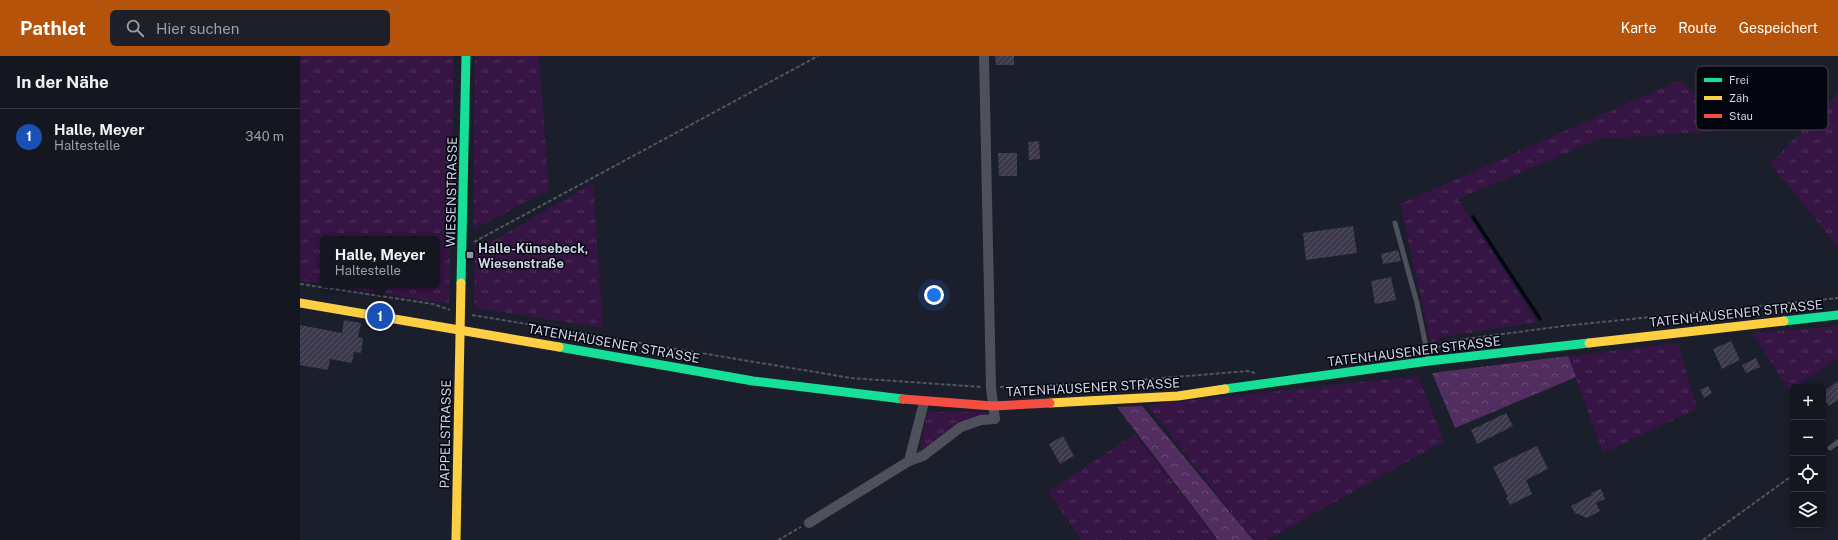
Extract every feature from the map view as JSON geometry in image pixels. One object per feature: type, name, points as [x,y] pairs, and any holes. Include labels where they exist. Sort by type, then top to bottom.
[{"type":"street","name":"WIESENSTRASSE","points":[[460,329],[466,56]]},
{"type":"street","name":"TATENHAUSENER STRASSE","points":[[809,523],[909,461],[923,456],[961,427],[982,420],[995,420],[990,388],[984,56]]},
{"type":"street","name":"TATENHAUSENER STRASSE","points":[[300,303],[460,329],[753,381],[924,402],[993,406],[1178,396],[1428,357],[1838,315]]},
{"type":"street","name":"PAPPELSTRASSE","points":[[456,540],[460,329]]},
{"type":"street","points":[[909,461],[924,402]]},
{"type":"lane","points":[[1395,223],[1417,303],[1428,357]]},
{"type":"lane","points":[[1830,448],[1838,442]]},
{"type":"path","points":[[463,244],[471,243],[818,56]]},
{"type":"path","points":[[300,284],[320,287]]},
{"type":"path","points":[[327,288],[433,304],[446,310],[461,313],[851,378],[990,388],[1102,383],[1248,372],[1261,374]]},
{"type":"path","points":[[1428,357],[1451,341],[1564,326],[1838,298]]},
{"type":"path","points":[[1703,540],[1790,477]]},
{"type":"path","points":[[778,540],[809,523]]},
{"type":"green space","points":[[300,56],[454,56],[449,304],[349,288],[440,288],[440,236],[320,236],[320,283],[300,280]]},
{"type":"green space","points":[[475,56],[539,56],[549,190],[473,230]]},
{"type":"green space","points":[[1680,80],[1696,95],[1696,130],[1734,130],[1600,139],[1458,199],[1537,322],[1443,337],[1431,344],[1400,204]]},
{"type":"green space","points":[[1838,93],[1838,247],[1770,164],[1803,130],[1828,130],[1828,103]]},
{"type":"green space","points":[[593,183],[603,328],[474,308],[475,251]]},
{"type":"green space","points":[[1838,326],[1838,358],[1800,384],[1790,384],[1790,391],[1752,333]]},
{"type":"green space","points":[[1678,343],[1697,409],[1603,453],[1568,356]]},
{"type":"green space","points":[[1568,356],[1576,377],[1455,428],[1432,373]]},
{"type":"green space","points":[[1418,376],[1444,441],[1267,540],[1253,540],[1147,405]]},
{"type":"green space","points":[[1143,406],[1253,540],[1218,540],[1117,407]]},
{"type":"green space","points":[[927,412],[986,412],[988,417],[962,423],[919,452]]},
{"type":"green space","points":[[1135,434],[1217,540],[1081,540],[1048,491]]},
{"type":"building","points":[[995,56],[1014,56],[1014,65],[996,65]]},
{"type":"building","points":[[1039,141],[1040,159],[1029,160],[1028,142]]},
{"type":"building","points":[[998,153],[1017,153],[1017,176],[999,176]]},
{"type":"building","points":[[1353,226],[1357,253],[1306,260],[1303,233]]},
{"type":"building","points":[[1398,250],[1401,261],[1383,264],[1381,254]]},
{"type":"building","points":[[1391,277],[1396,300],[1375,304],[1371,281]]},
{"type":"building","points":[[344,320],[361,323],[358,337],[363,338],[361,353],[354,352],[352,363],[330,359],[328,370],[300,365],[300,325],[342,333]]},
{"type":"building","points":[[1731,341],[1740,360],[1722,369],[1713,349]]},
{"type":"building","points":[[1756,358],[1760,367],[1746,373],[1742,365]]},
{"type":"building","points":[[1838,381],[1838,400],[1829,406],[1826,402],[1826,390]]},
{"type":"building","points":[[1708,386],[1712,393],[1704,398],[1700,390]]},
{"type":"building","points":[[1506,413],[1513,426],[1477,444],[1471,430]]},
{"type":"building","points":[[1063,436],[1074,456],[1060,464],[1049,444]]},
{"type":"building","points":[[1537,446],[1548,469],[1526,480],[1532,494],[1510,505],[1506,498],[1508,497],[1493,467]]},
{"type":"building","points":[[1601,489],[1605,499],[1596,503],[1600,511],[1587,518],[1575,513],[1571,506],[1592,495],[1591,493]]},
{"type":"waterway","points":[[1473,217],[1540,319]]},
{"type":"traffic: fast","points":[[461,283],[466,56]]},
{"type":"traffic: fast","points":[[1784,321],[1838,315]]},
{"type":"traffic: fast","points":[[1225,389],[1429,361],[1589,343]]},
{"type":"traffic: fast","points":[[559,347],[753,381],[903,399]]},
{"type":"traffic: slow","points":[[456,540],[461,283]]},
{"type":"traffic: slow","points":[[300,303],[559,347]]},
{"type":"traffic: slow","points":[[1589,343],[1784,321]]},
{"type":"traffic: slow","points":[[1050,403],[1178,396],[1225,389]]},
{"type":"traffic: jam","points":[[903,399],[993,406],[1050,403]]},
{"type":"place","name":"Halle-Künsebeck, Wiesenstraße","points":[[470,255]]},
{"type":"place","name":"Halle, Meyer","points":[[380,316]]}]
